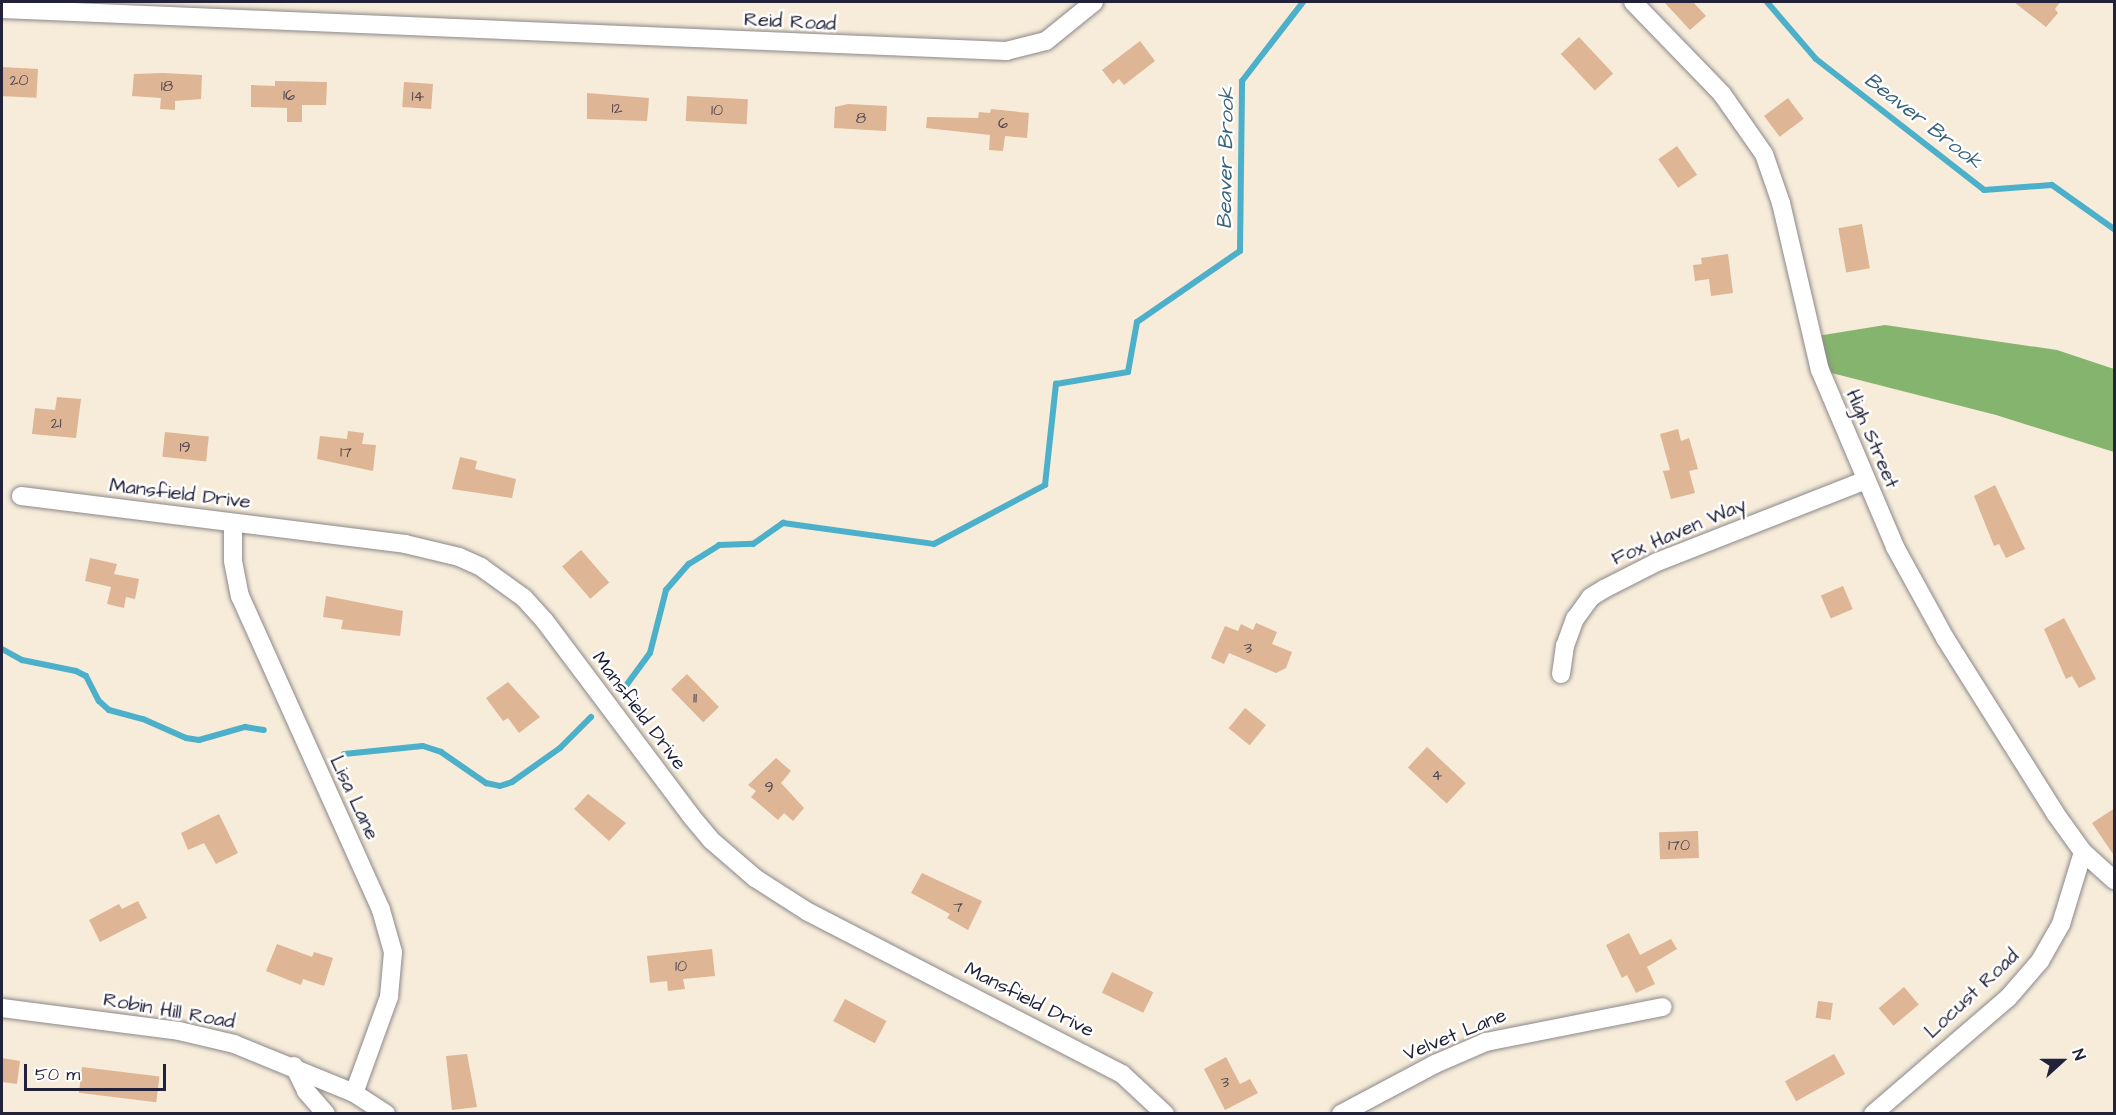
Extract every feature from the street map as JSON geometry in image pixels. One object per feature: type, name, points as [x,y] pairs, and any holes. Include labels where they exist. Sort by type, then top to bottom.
[{"type":"street","name":"Reid Road","points":[[2,9],[1006,51],[1046,41],[1094,2]]},
{"type":"street","name":"High Street","points":[[1633,2],[1722,94],[1764,154],[1781,203],[1820,370],[1864,481],[1946,638],[2083,852],[2115,880]]},
{"type":"street","name":"Fox Haven Way","points":[[1561,674],[1565,646],[1575,619],[1591,597],[1658,562],[1864,481]]},
{"type":"street","name":"Mansfield Drive","points":[[21,496],[434,550],[459,557],[503,581],[544,620],[704,832],[755,878],[808,912],[1113,1069],[1140,1086],[1165,1113]]},
{"type":"street","name":"Lisa Lane","points":[[234,524],[233,561],[240,596],[381,910],[393,952],[389,997],[354,1093]]},
{"type":"street","name":"Locust Road","points":[[1873,1113],[2008,998],[2040,961],[2061,924],[2083,852]]},
{"type":"street","name":"Velvet Lane","points":[[1341,1113],[1435,1064],[1486,1042],[1663,1007]]},
{"type":"street","name":"Robin Hill Road","points":[[2,1008],[179,1031],[234,1044],[294,1066],[354,1093],[386,1113]]},
{"type":"street","points":[[294,1066],[306,1091],[326,1113]]},
{"type":"green space","points":[[1885,325],[2057,350],[2114,369],[2114,452],[1996,415],[1820,370],[1811,337]]},
{"type":"building","points":[[1664,2],[1693,2],[1706,16],[1690,30]]},
{"type":"building","points":[[2014,2],[2060,2],[2055,9],[2058,13],[2046,27]]},
{"type":"building","points":[[1579,37],[1613,74],[1595,91],[1561,54]]},
{"type":"building","points":[[1140,41],[1155,61],[1124,85],[1119,79],[1113,84],[1102,70]]},
{"type":"building","points":[[2,67],[38,69],[36,98],[2,96]]},
{"type":"building","points":[[134,74],[202,75],[201,99],[175,101],[175,110],[160,109],[161,98],[132,96]]},
{"type":"building","points":[[275,81],[327,82],[326,105],[302,105],[302,122],[287,122],[287,108],[251,107],[251,85],[275,86]]},
{"type":"building","points":[[404,82],[433,84],[431,109],[402,107]]},
{"type":"building","points":[[587,93],[649,98],[647,121],[587,119]]},
{"type":"building","points":[[687,96],[748,99],[747,124],[686,121]]},
{"type":"building","points":[[1788,98],[1804,119],[1780,137],[1764,116]]},
{"type":"building","points":[[848,104],[887,106],[886,131],[834,128],[835,107]]},
{"type":"building","points":[[991,109],[1029,113],[1027,138],[1005,136],[1003,151],[989,150],[990,135],[926,128],[927,117],[978,118],[979,112],[990,113]]},
{"type":"building","points":[[1677,146],[1697,175],[1678,188],[1658,159]]},
{"type":"building","points":[[1862,224],[1870,268],[1846,272],[1838,228]]},
{"type":"building","points":[[1728,254],[1733,293],[1711,296],[1709,279],[1695,281],[1693,265],[1702,264],[1701,258]]},
{"type":"building","points":[[57,397],[81,399],[76,438],[32,434],[35,408],[55,410]]},
{"type":"building","points":[[1678,429],[1681,441],[1689,438],[1698,469],[1689,471],[1695,493],[1671,499],[1663,471],[1670,470],[1660,434]]},
{"type":"building","points":[[348,431],[364,433],[362,444],[376,445],[373,471],[317,459],[320,436],[347,439]]},
{"type":"building","points":[[165,432],[209,437],[206,461],[162,457]]},
{"type":"building","points":[[460,457],[477,461],[475,469],[516,479],[512,498],[452,489]]},
{"type":"building","points":[[1995,485],[2025,549],[2006,558],[1999,544],[1994,546],[1974,496]]},
{"type":"building","points":[[581,550],[609,582],[590,599],[562,566]]},
{"type":"building","points":[[90,558],[117,564],[114,574],[139,579],[135,599],[126,597],[124,608],[107,604],[111,587],[85,581]]},
{"type":"building","points":[[1843,586],[1853,609],[1831,618],[1821,595]]},
{"type":"building","points":[[326,596],[403,611],[400,636],[341,629],[343,620],[323,617]]},
{"type":"building","points":[[2064,618],[2096,679],[2079,688],[2072,676],[2066,679],[2044,629]]},
{"type":"building","points":[[1256,623],[1277,632],[1272,644],[1292,652],[1286,668],[1276,673],[1229,653],[1224,664],[1211,658],[1225,626],[1238,631],[1241,624],[1253,630]]},
{"type":"building","points":[[687,674],[719,707],[703,722],[671,689]]},
{"type":"building","points":[[508,682],[540,717],[519,733],[508,718],[503,721],[486,698]]},
{"type":"building","points":[[1245,708],[1266,725],[1250,745],[1229,728]]},
{"type":"building","points":[[1427,747],[1466,783],[1447,804],[1408,767]]},
{"type":"building","points":[[776,758],[791,771],[781,783],[804,808],[793,821],[784,813],[778,820],[751,797],[756,791],[748,785]]},
{"type":"building","points":[[588,794],[626,823],[609,841],[574,809]]},
{"type":"building","points":[[2115,808],[2115,857],[2092,823]]},
{"type":"building","points":[[219,814],[238,853],[216,864],[204,843],[188,850],[181,833]]},
{"type":"building","points":[[1698,831],[1699,858],[1660,859],[1659,832]]},
{"type":"building","points":[[922,873],[982,901],[968,930],[947,918],[950,914],[911,893]]},
{"type":"building","points":[[138,901],[147,918],[100,942],[89,920],[119,904],[122,909]]},
{"type":"building","points":[[1629,933],[1640,955],[1671,939],[1677,949],[1647,967],[1655,984],[1636,993],[1627,975],[1622,978],[1606,945]]},
{"type":"building","points":[[277,944],[312,957],[314,952],[333,958],[324,986],[303,979],[301,985],[266,971]]},
{"type":"building","points":[[712,949],[715,976],[683,979],[685,989],[668,991],[667,981],[650,983],[647,956]]},
{"type":"building","points":[[1112,972],[1153,992],[1143,1013],[1102,993]]},
{"type":"building","points":[[1904,987],[1919,1005],[1894,1026],[1879,1008]]},
{"type":"building","points":[[845,999],[886,1021],[875,1043],[833,1021]]},
{"type":"building","points":[[1818,1001],[1833,1003],[1830,1020],[1816,1018]]},
{"type":"building","points":[[467,1054],[477,1107],[452,1110],[446,1056]]},
{"type":"building","points":[[1834,1054],[1845,1074],[1796,1101],[1785,1081]]},
{"type":"building","points":[[1226,1057],[1240,1084],[1250,1079],[1258,1093],[1225,1110],[1204,1069]]},
{"type":"building","points":[[2,1058],[20,1061],[17,1084],[2,1082]]},
{"type":"building","points":[[82,1067],[159,1077],[156,1102],[79,1093]]},
{"type":"waterway","name":"Beaver Brook","points":[[625,687],[650,653],[666,590],[689,564],[719,545],[753,544],[783,523],[934,544],[1045,485],[1056,384],[1128,372],[1137,322],[1240,251],[1242,81],[1303,2]]},
{"type":"waterway","name":"Beaver Brook","points":[[1767,2],[1816,59],[1984,190],[2052,185],[2114,229]]},
{"type":"waterway","name":"Beaver Brook","points":[[2,649],[22,660],[76,671],[86,676],[99,701],[109,710],[143,719],[186,738],[199,740],[245,727],[264,730]]},
{"type":"waterway","name":"Beaver Brook","points":[[344,754],[423,746],[441,752],[486,783],[500,786],[512,782],[560,748],[591,717]]}]
